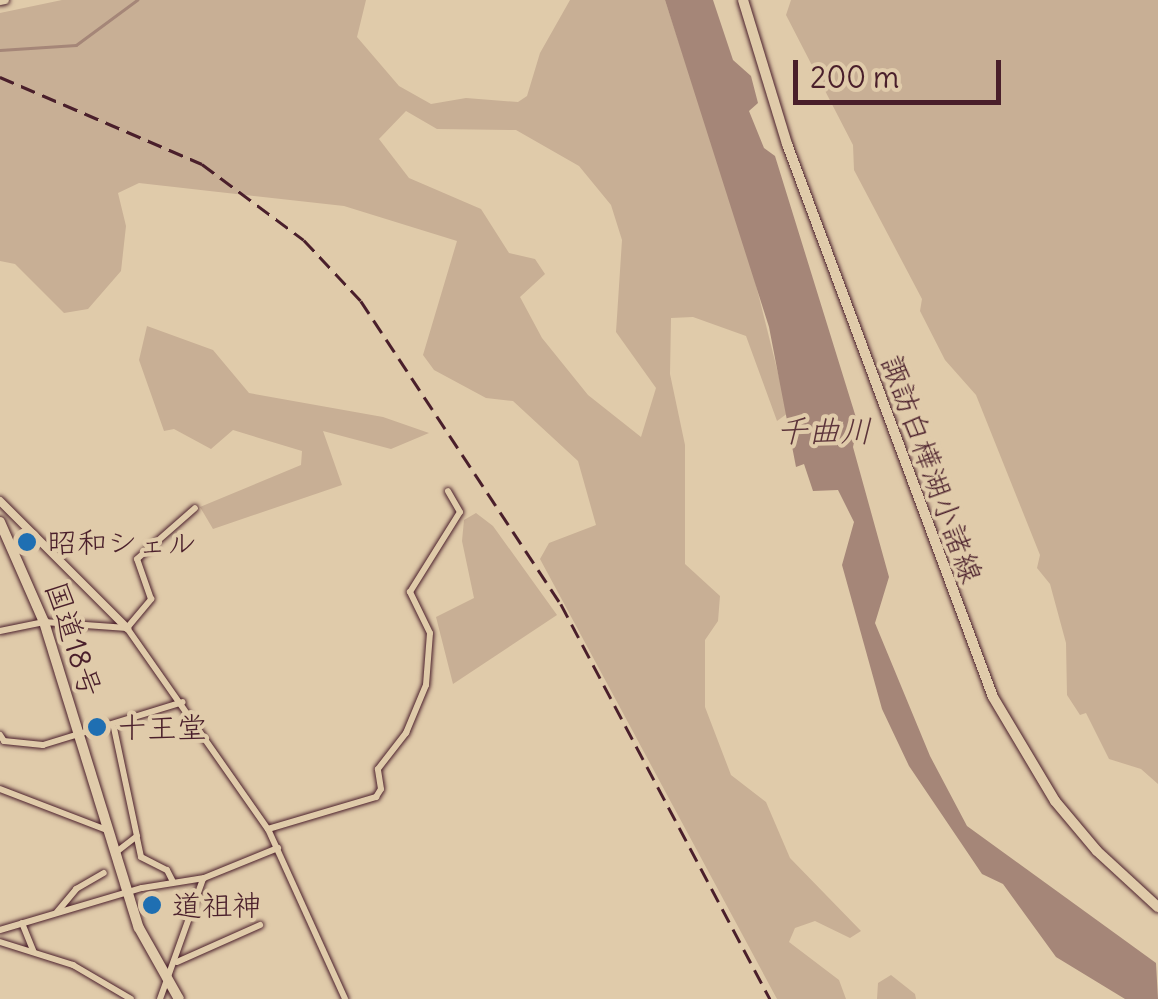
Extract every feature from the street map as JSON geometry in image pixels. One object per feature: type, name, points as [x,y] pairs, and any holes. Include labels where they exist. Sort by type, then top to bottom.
[{"type":"main road","name":"諏訪白樺湖小諸線","points":[[742,0],[786,144],[986,682],[1055,800],[1097,852],[1158,907]]},
{"type":"main road","name":"国道18号","points":[[0,522],[44,622],[126,892],[178,999]]},
{"type":"street","points":[[268,830],[376,797],[382,789],[378,769],[406,733],[426,684],[430,633],[410,592],[460,512],[448,492]]},
{"type":"street","points":[[0,501],[127,628],[183,702],[278,848],[345,999]]},
{"type":"street","points":[[127,628],[151,599],[137,559],[195,508]]},
{"type":"street","points":[[0,512],[12,512]]},
{"type":"street","points":[[0,631],[44,622],[127,628]]},
{"type":"street","points":[[0,735],[4,742],[43,745],[114,728],[183,702]]},
{"type":"street","points":[[114,728],[141,857],[168,870],[173,882]]},
{"type":"street","points":[[0,788],[107,830]]},
{"type":"street","points":[[114,854],[138,836]]},
{"type":"street","points":[[0,930],[126,892],[204,878],[278,848]]},
{"type":"street","points":[[56,913],[76,889],[104,873]]},
{"type":"street","points":[[160,999],[177,962],[204,878]]},
{"type":"street","points":[[22,923],[34,953]]},
{"type":"street","points":[[177,962],[260,925]]},
{"type":"street","points":[[0,942],[72,965],[130,999]]},
{"type":"shaded area","points":[[62,0],[366,0],[357,37],[399,86],[431,104],[466,98],[518,102],[527,96],[540,53],[570,0],[665,0],[747,249],[788,413],[777,421],[746,336],[693,317],[671,318],[670,374],[685,445],[685,564],[720,596],[718,621],[705,640],[705,707],[731,775],[766,802],[790,858],[861,931],[850,938],[815,921],[795,928],[789,942],[839,980],[846,999],[777,999],[540,559],[549,543],[596,525],[578,461],[513,401],[486,398],[434,370],[423,355],[457,241],[344,206],[139,183],[118,193],[126,226],[121,271],[88,309],[64,313],[15,264],[0,261],[0,13]],"holes":[[[406,111],[437,129],[516,130],[579,166],[611,205],[622,240],[616,332],[656,388],[641,437],[588,395],[542,338],[520,297],[545,274],[535,259],[509,253],[481,209],[409,178],[379,139]]]},
{"type":"shaded area","points":[[791,0],[1158,0],[1158,784],[1141,769],[1109,759],[1086,713],[1080,715],[1067,695],[1066,643],[1050,584],[1037,568],[1040,555],[976,395],[945,360],[920,311],[922,299],[854,170],[853,145],[786,15]]},
{"type":"shaded area","points":[[147,326],[213,350],[249,393],[383,417],[429,433],[391,449],[323,431],[342,485],[213,529],[200,507],[301,465],[302,451],[233,430],[211,449],[174,429],[164,431],[139,360]]},
{"type":"shaded area","points":[[476,513],[493,526],[557,615],[453,684],[436,617],[474,598],[462,541],[464,520]]},
{"type":"shaded area","points":[[891,975],[916,999],[877,999],[878,983]]},
{"type":"water","name":"千曲川","points":[[665,0],[713,0],[733,60],[751,76],[758,103],[749,111],[764,148],[775,156],[858,424],[853,447],[889,577],[875,623],[930,756],[967,826],[1156,963],[1158,999],[1125,999],[1056,957],[1003,884],[982,874],[909,766],[882,709],[842,565],[854,522],[838,490],[813,491],[804,464],[796,467],[769,327]]},
{"type":"waterway","points":[[0,50],[76,45],[137,0]]},
{"type":"railway","points":[[0,77],[202,164],[304,240],[361,301],[561,604],[770,999]]},
{"type":"place","name":"昭和シェル","points":[[27,542]]},
{"type":"place","name":"十王堂","points":[[97,727]]},
{"type":"place","name":"道祖神","points":[[152,905]]}]
